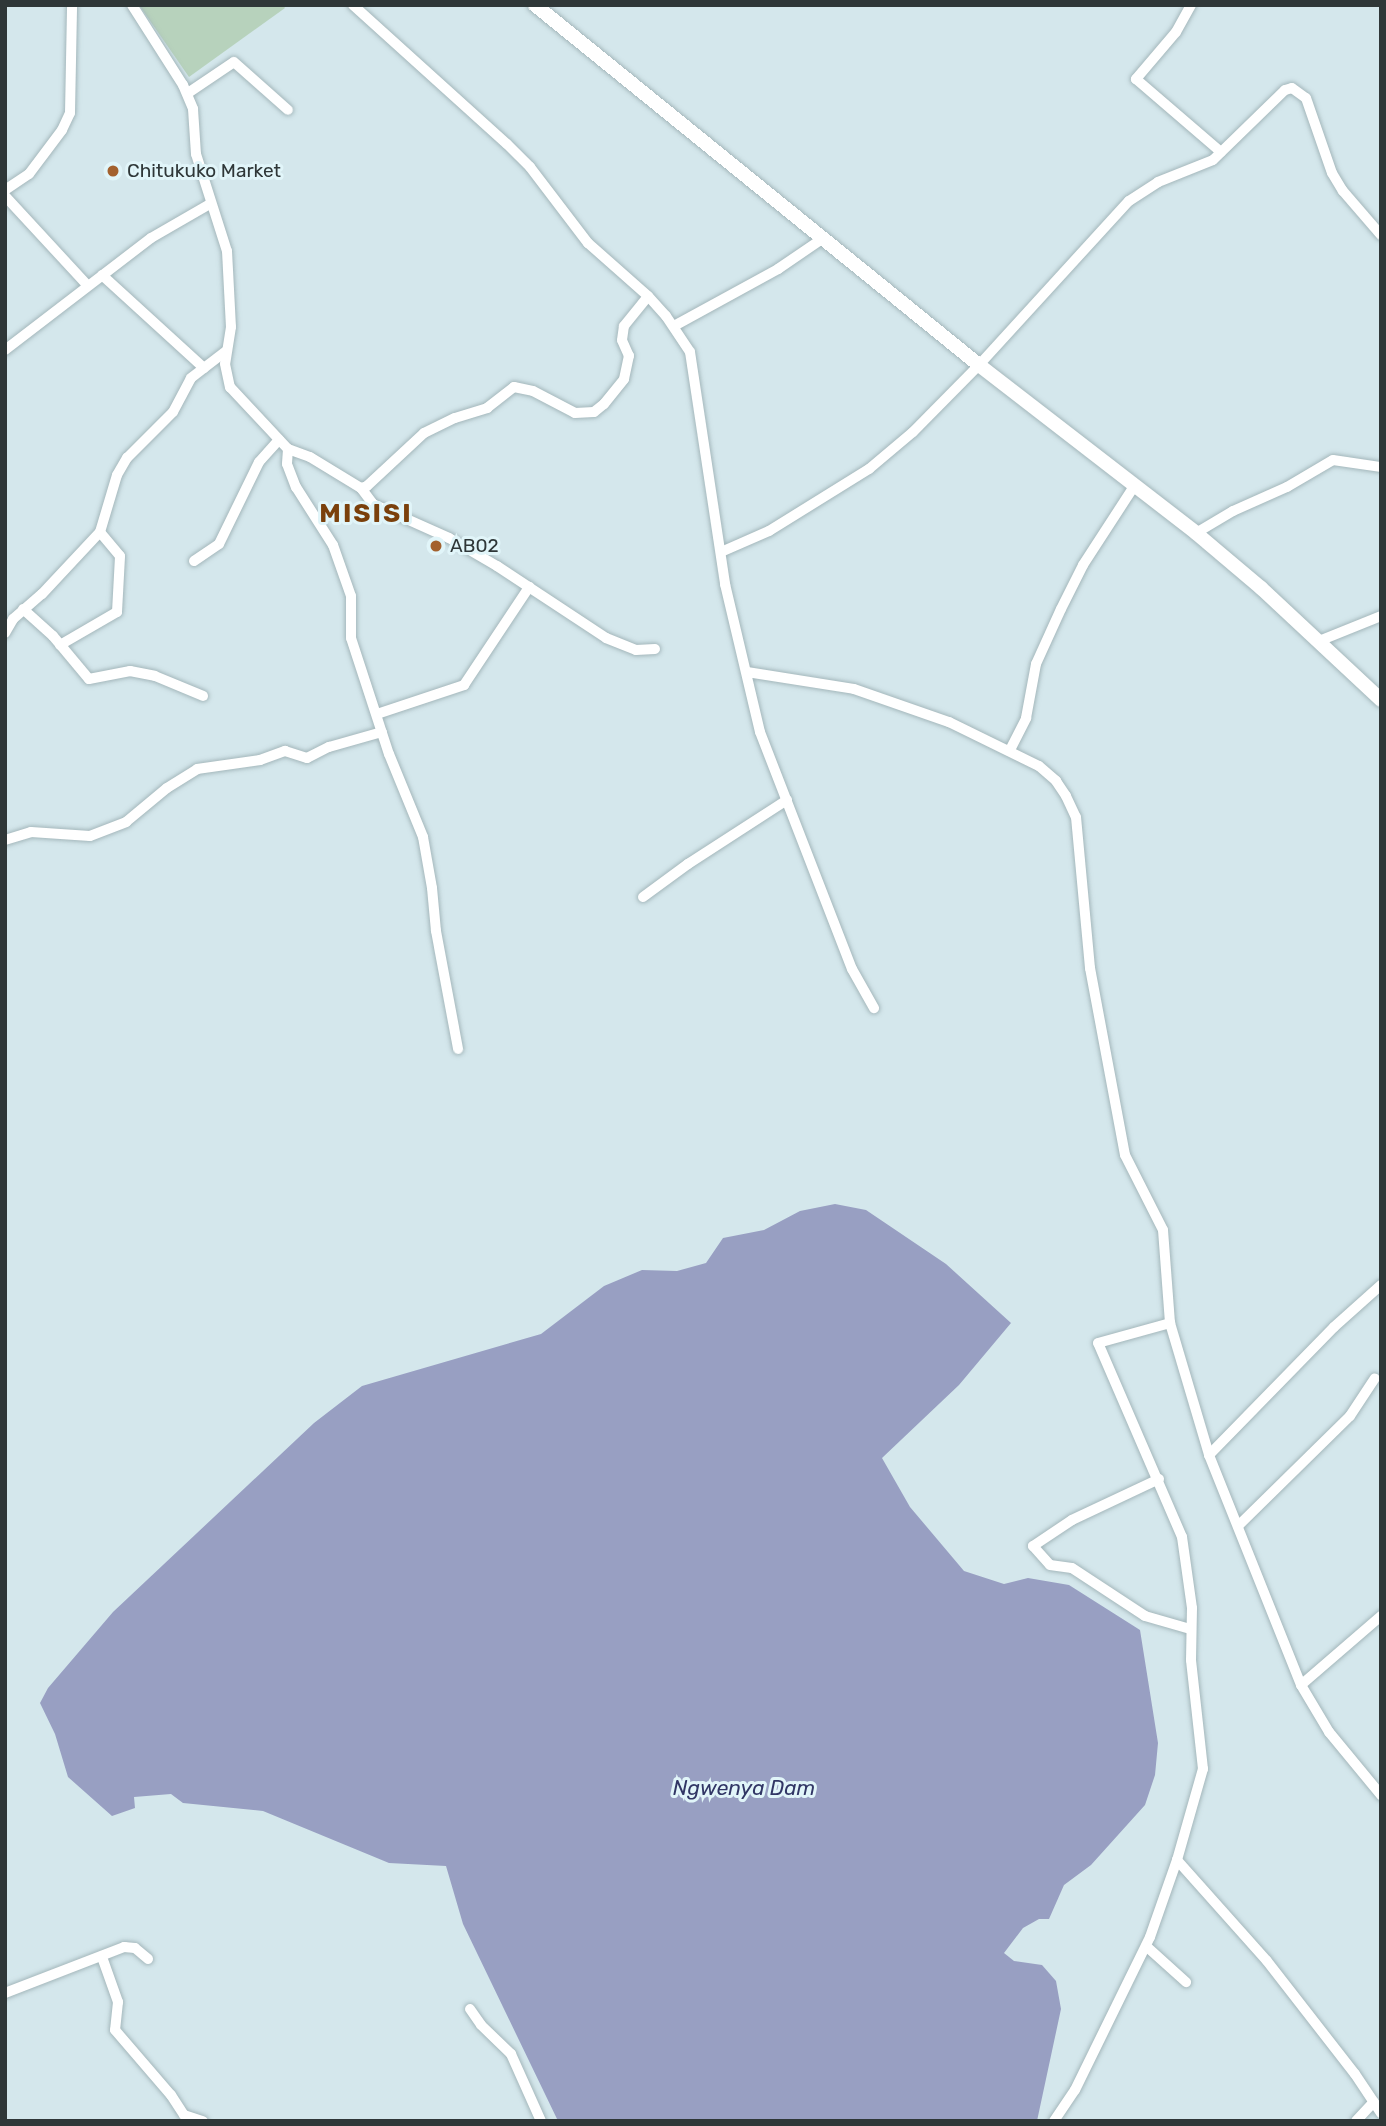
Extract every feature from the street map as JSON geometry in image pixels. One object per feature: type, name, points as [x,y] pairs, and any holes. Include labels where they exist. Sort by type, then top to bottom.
[{"type":"street","points":[[5,190],[29,174],[62,130],[70,113],[72,5]]},
{"type":"street","points":[[132,5],[188,93],[193,109],[196,154],[227,251],[231,317],[226,373],[230,387],[288,449],[310,457],[361,488],[373,504],[434,530],[621,646],[636,650],[654,649]]},
{"type":"street","points":[[353,5],[530,167],[588,243],[648,296],[674,326],[690,352],[731,615],[760,732],[852,969],[874,1008]]},
{"type":"street","points":[[535,5],[979,365],[1196,533],[1319,641],[1381,701]]},
{"type":"street","points":[[1191,5],[1176,32],[1136,79],[1221,152]]},
{"type":"street","points":[[188,93],[234,62],[288,110]]},
{"type":"street","points":[[720,552],[769,531],[869,469],[913,432],[979,365],[1129,201],[1158,182],[1194,170],[1221,152],[1285,90],[1292,88],[1301,92],[1310,104],[1332,173],[1343,191],[1381,235]]},
{"type":"street","points":[[5,196],[88,286]]},
{"type":"street","points":[[5,350],[151,238],[210,204]]},
{"type":"street","points":[[674,326],[778,269],[822,239]]},
{"type":"street","points":[[102,275],[204,368]]},
{"type":"street","points":[[361,488],[367,486],[424,433],[487,408],[514,387],[533,391],[575,413],[594,412],[624,379],[629,356],[622,340],[624,326],[648,296]]},
{"type":"street","points":[[5,633],[23,609],[42,594],[100,532],[117,475],[127,458],[173,412],[184,385],[226,351]]},
{"type":"street","points":[[194,561],[219,544],[259,462],[279,440]]},
{"type":"street","points":[[288,449],[287,464],[296,487],[333,544],[351,596],[351,638],[382,732],[423,837],[436,931],[458,1049]]},
{"type":"street","points":[[1196,533],[1233,511],[1287,488],[1333,460],[1381,467]]},
{"type":"street","points":[[1010,750],[1026,718],[1036,664],[1061,609],[1083,565],[1135,485]]},
{"type":"street","points":[[60,645],[117,612],[120,556],[100,532]]},
{"type":"street","points":[[377,714],[464,685],[529,587]]},
{"type":"street","points":[[23,609],[93,681],[115,672],[130,671],[155,676],[203,696]]},
{"type":"street","points":[[1319,641],[1381,616]]},
{"type":"street","points":[[747,671],[853,689],[949,722],[1010,750],[1039,766],[1056,781],[1076,817],[1095,995],[1125,1155],[1163,1230],[1170,1323],[1209,1455],[1301,1685],[1329,1732],[1380,1794]]},
{"type":"street","points":[[5,840],[31,832],[90,836],[126,822],[174,782],[197,769],[260,760],[285,751],[307,758],[329,747],[382,732]]},
{"type":"street","points":[[643,897],[787,800]]},
{"type":"street","points":[[1209,1455],[1380,1287]]},
{"type":"street","points":[[1054,2121],[1075,2090],[1146,1946],[1177,1860],[1203,1769],[1195,1723],[1190,1629],[1192,1608],[1182,1537],[1098,1343],[1170,1323]]},
{"type":"street","points":[[1238,1526],[1350,1416],[1375,1378]]},
{"type":"street","points":[[1159,1479],[1072,1520],[1033,1546],[1049,1565],[1072,1568],[1145,1616],[1190,1629]]},
{"type":"street","points":[[1301,1685],[1381,1616]]},
{"type":"street","points":[[1177,1860],[1267,1961],[1356,2074],[1381,2113]]},
{"type":"street","points":[[1146,1946],[1186,1982]]},
{"type":"street","points":[[5,1993],[124,1947],[135,1948],[148,1959]]},
{"type":"street","points":[[102,1957],[118,2002],[115,2031],[171,2095],[184,2115],[203,2121]]},
{"type":"street","points":[[470,2009],[481,2025],[511,2054],[541,2121]]},
{"type":"street","points":[[1356,2121],[1374,2102]]},
{"type":"green space","points":[[139,5],[283,5],[285,8],[189,77]]},
{"type":"water","name":"Ngwenya Dam","points":[[835,1204],[866,1210],[946,1264],[1011,1323],[959,1385],[882,1458],[910,1507],[964,1571],[1004,1584],[1028,1578],[1069,1585],[1140,1630],[1158,1743],[1155,1775],[1145,1805],[1091,1865],[1064,1885],[1049,1919],[1039,1919],[1023,1928],[1004,1953],[1014,1961],[1042,1965],[1056,1981],[1061,2009],[1037,2121],[558,2121],[463,1924],[446,1866],[389,1863],[263,1811],[183,1803],[171,1794],[134,1797],[135,1808],[112,1816],[68,1777],[55,1734],[40,1703],[48,1688],[113,1612],[314,1423],[362,1386],[541,1334],[604,1286],[642,1270],[677,1271],[706,1263],[723,1238],[764,1230],[800,1211]]},
{"type":"place","name":"Chitukuko Market","points":[[113,171]]},
{"type":"place","name":"AB02","points":[[436,546]]},
{"type":"district","name":"MISISI","points":[[366,514]]}]
